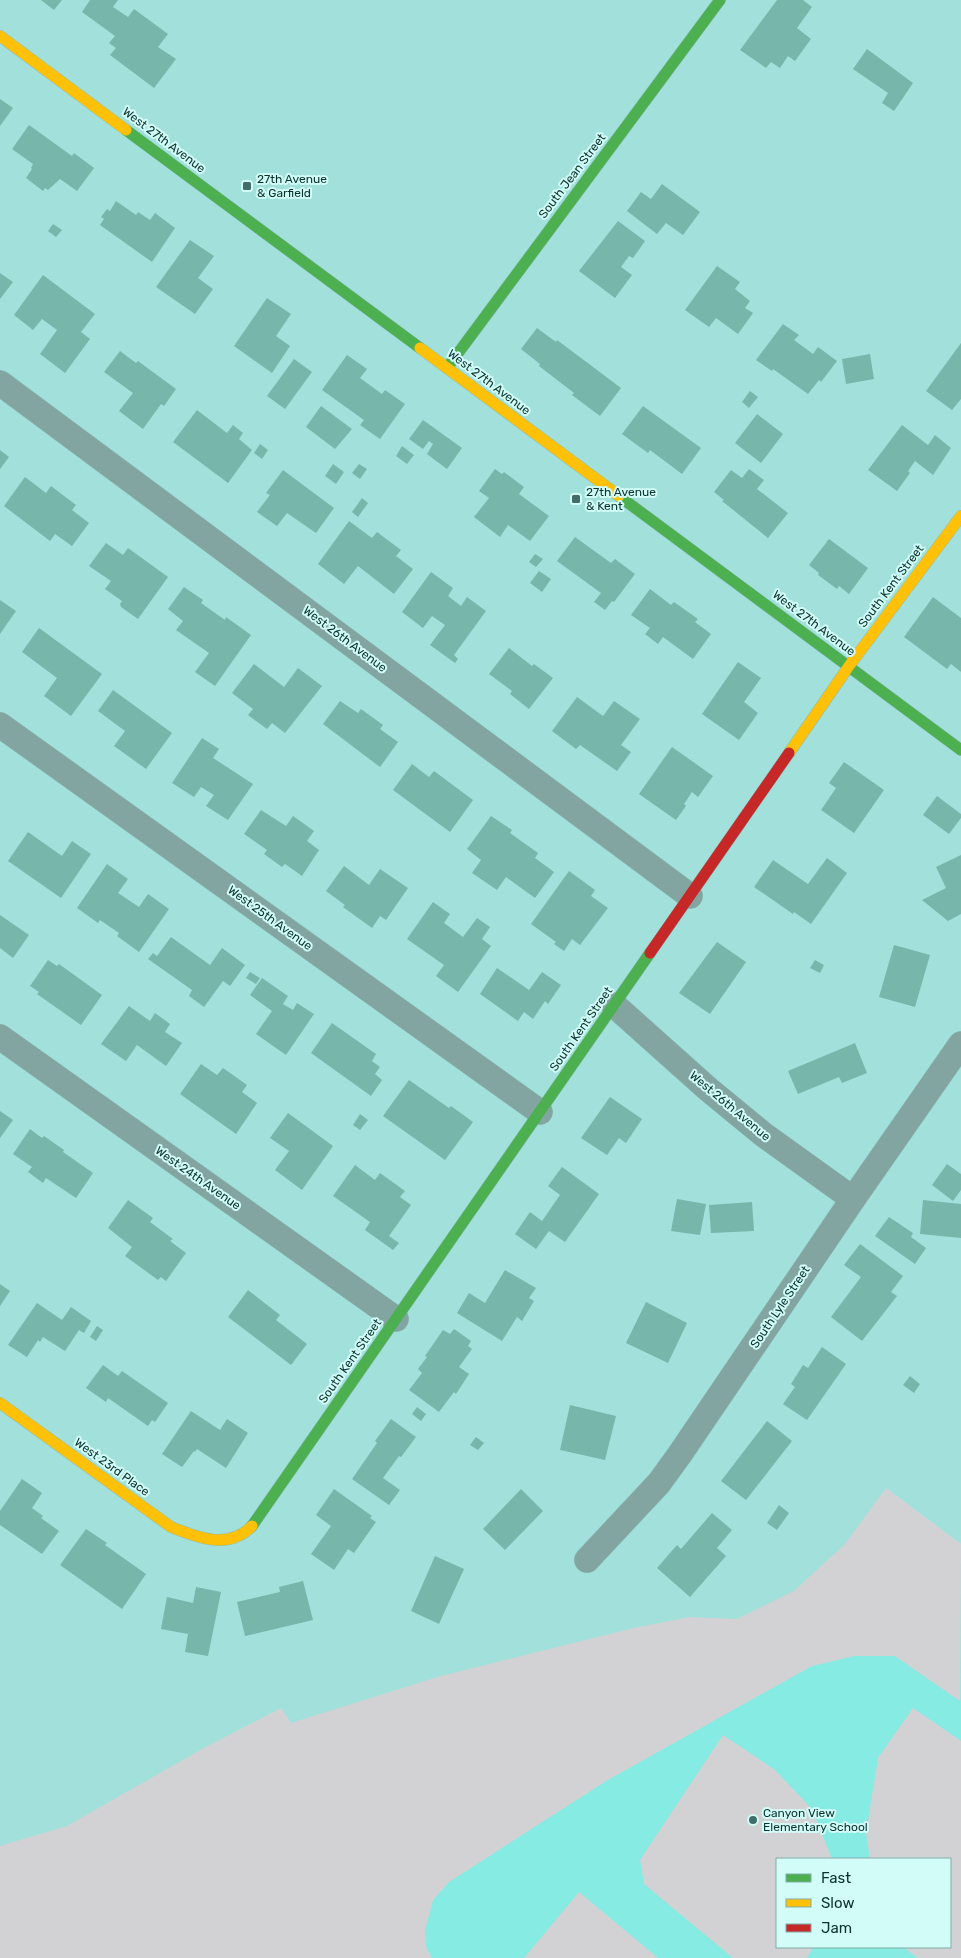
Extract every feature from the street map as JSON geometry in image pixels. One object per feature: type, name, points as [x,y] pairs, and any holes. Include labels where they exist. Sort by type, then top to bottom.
[{"type":"street","name":"South Jean Street","points":[[447,368],[720,0]]},
{"type":"street","name":"West 27th Avenue","points":[[0,36],[961,750]]},
{"type":"street","name":"West 26th Avenue","points":[[0,383],[690,896]]},
{"type":"street","name":"South Kent Street","points":[[214,1541],[232,1539],[245,1533],[260,1515],[849,666],[961,516]]},
{"type":"street","name":"West 25th Avenue","points":[[0,725],[540,1112]]},
{"type":"street","name":"West 26th Avenue","points":[[614,1005],[708,1089],[764,1135],[853,1199]]},
{"type":"street","name":"West 24th Avenue","points":[[0,1037],[396,1319]]},
{"type":"street","name":"South Lyle Street","points":[[587,1560],[658,1483],[680,1454],[961,1044]]},
{"type":"street","name":"West 23rd Place","points":[[0,1403],[171,1527],[214,1541]]},
{"type":"shaded area","points":[[886,1488],[961,1544],[960,1701],[895,1656],[854,1656],[812,1666],[606,1781],[449,1882],[433,1900],[425,1930],[426,1947],[432,1958],[0,1958],[0,1846],[67,1826],[204,1748],[281,1708],[291,1723],[441,1676],[634,1628],[690,1617],[737,1619],[794,1591],[845,1544]]},
{"type":"shaded area","name":"Canyon View Elementary School","points":[[854,1656],[895,1656],[961,1700],[961,1958],[432,1958],[426,1947],[425,1930],[433,1900],[449,1882],[606,1781],[812,1666]]},
{"type":"shaded area","points":[[913,1708],[961,1741],[961,1958],[918,1958],[904,1948],[951,1948],[951,1858],[870,1858],[866,1834],[878,1758]]},
{"type":"shaded area","points":[[723,1735],[775,1770],[812,1809],[832,1858],[776,1858],[776,1948],[812,1948],[807,1958],[733,1958],[644,1884],[640,1860]]},
{"type":"shaded area","points":[[579,1892],[658,1958],[524,1958]]},
{"type":"building","points":[[41,0],[62,0],[54,10]]},
{"type":"building","points":[[90,0],[118,0],[113,7],[128,17],[134,9],[168,34],[158,47],[176,59],[154,88],[110,55],[116,48],[109,43],[115,36],[82,12]]},
{"type":"building","points":[[777,0],[803,0],[812,7],[797,28],[811,39],[795,61],[788,56],[780,68],[771,62],[766,68],[740,50]]},
{"type":"building","points":[[867,49],[913,83],[894,111],[882,103],[888,93],[853,69]]},
{"type":"building","points":[[0,99],[13,108],[0,126]]},
{"type":"building","points":[[29,125],[72,156],[74,153],[94,168],[77,191],[60,179],[48,190],[45,188],[43,191],[26,178],[33,164],[12,149]]},
{"type":"building","points":[[662,184],[700,212],[683,235],[666,223],[657,234],[627,211],[641,192],[651,199]]},
{"type":"building","points":[[116,201],[136,215],[138,212],[150,220],[155,213],[175,228],[152,262],[100,225],[104,219],[101,217],[107,209],[110,211]]},
{"type":"building","points":[[618,221],[645,241],[633,258],[629,256],[621,267],[632,275],[615,298],[579,271]]},
{"type":"building","points":[[53,224],[62,230],[56,237],[48,231]]},
{"type":"building","points":[[190,240],[214,256],[198,278],[213,289],[195,314],[156,287]]},
{"type":"building","points":[[717,266],[740,282],[735,289],[750,301],[745,308],[753,313],[738,334],[716,318],[709,327],[685,310]]},
{"type":"building","points":[[0,273],[13,282],[0,299]]},
{"type":"building","points":[[43,275],[95,314],[81,332],[90,339],[65,373],[40,354],[57,330],[42,319],[33,330],[14,315]]},
{"type":"building","points":[[267,298],[291,314],[276,336],[290,346],[272,373],[234,346]]},
{"type":"building","points":[[783,324],[799,335],[794,340],[813,354],[818,347],[837,361],[821,382],[819,380],[808,394],[773,369],[772,371],[756,360]]},
{"type":"building","points":[[537,328],[556,342],[557,340],[621,388],[600,416],[572,395],[574,393],[539,366],[540,364],[521,349]]},
{"type":"building","points":[[961,343],[961,399],[952,410],[926,391]]},
{"type":"building","points":[[120,351],[136,363],[138,361],[176,389],[164,406],[161,404],[143,429],[119,411],[133,393],[104,372]]},
{"type":"building","points":[[870,354],[874,379],[846,384],[842,359]]},
{"type":"building","points":[[347,355],[367,369],[360,378],[382,394],[385,390],[405,404],[380,439],[360,425],[364,420],[322,390]]},
{"type":"building","points":[[294,359],[312,372],[285,409],[267,396]]},
{"type":"building","points":[[750,391],[758,397],[749,408],[742,402]]},
{"type":"building","points":[[321,406],[352,429],[335,449],[306,427]]},
{"type":"building","points":[[643,406],[701,448],[682,474],[650,450],[648,453],[622,434]]},
{"type":"building","points":[[197,410],[227,433],[233,425],[243,433],[239,439],[252,450],[228,483],[173,442]]},
{"type":"building","points":[[757,414],[783,434],[761,463],[735,443]]},
{"type":"building","points":[[423,420],[462,448],[447,469],[427,454],[433,444],[429,441],[423,449],[409,439]]},
{"type":"building","points":[[902,425],[928,445],[935,435],[951,448],[933,475],[915,461],[908,471],[910,473],[897,491],[868,470]]},
{"type":"building","points":[[260,444],[268,450],[262,459],[254,453]]},
{"type":"building","points":[[402,446],[414,455],[407,464],[396,456]]},
{"type":"building","points":[[0,450],[9,457],[0,469]]},
{"type":"building","points":[[333,464],[344,472],[336,484],[325,476]]},
{"type":"building","points":[[359,464],[367,469],[360,479],[352,473]]},
{"type":"building","points":[[495,469],[502,474],[504,472],[524,487],[519,494],[549,516],[530,541],[508,525],[500,537],[474,517],[489,498],[479,491]]},
{"type":"building","points":[[749,469],[764,480],[757,489],[788,513],[768,538],[722,501],[724,500],[714,492],[731,470],[742,478]]},
{"type":"building","points":[[283,470],[334,508],[316,533],[287,513],[277,526],[257,512],[270,495],[266,493]]},
{"type":"building","points":[[25,477],[46,493],[51,486],[76,505],[72,510],[89,523],[72,546],[55,534],[50,541],[4,506]]},
{"type":"building","points":[[362,498],[368,503],[358,517],[352,512]]},
{"type":"building","points":[[349,521],[372,538],[377,532],[401,550],[396,556],[413,569],[394,594],[358,566],[344,584],[318,564]]},
{"type":"building","points":[[575,537],[611,563],[615,559],[635,574],[614,602],[612,601],[605,610],[594,602],[601,593],[557,561]]},
{"type":"building","points":[[829,539],[868,568],[849,594],[839,586],[837,589],[818,575],[819,573],[809,565]]},
{"type":"building","points":[[106,543],[123,555],[128,548],[168,577],[138,619],[121,607],[122,601],[105,589],[111,581],[89,566]]},
{"type":"building","points":[[535,554],[543,559],[536,567],[529,562]]},
{"type":"building","points":[[539,571],[551,579],[542,592],[530,583]]},
{"type":"building","points":[[431,572],[453,588],[448,596],[461,606],[467,597],[486,611],[454,655],[458,659],[455,663],[430,645],[445,625],[432,616],[423,628],[402,612]]},
{"type":"building","points":[[184,587],[203,600],[201,603],[225,620],[226,617],[251,635],[215,686],[195,672],[209,653],[176,630],[183,621],[168,609]]},
{"type":"building","points":[[650,589],[671,605],[674,602],[698,619],[695,622],[711,634],[693,659],[663,637],[658,644],[645,634],[650,628],[631,615]]},
{"type":"building","points":[[933,597],[961,618],[961,672],[951,664],[947,669],[904,637]]},
{"type":"building","points":[[0,600],[16,611],[0,634]]},
{"type":"building","points":[[39,628],[102,674],[71,716],[44,696],[57,678],[22,652]]},
{"type":"building","points":[[509,648],[532,666],[534,664],[553,678],[529,709],[510,694],[512,691],[489,674]]},
{"type":"building","points":[[738,662],[761,678],[744,702],[758,713],[739,740],[702,714]]},
{"type":"building","points":[[254,664],[284,687],[298,668],[322,686],[285,733],[272,723],[267,729],[248,715],[253,709],[232,693]]},
{"type":"building","points":[[113,690],[172,733],[146,769],[114,746],[125,731],[98,711]]},
{"type":"building","points":[[577,697],[603,716],[614,701],[640,719],[621,745],[631,752],[617,771],[580,745],[576,749],[552,731]]},
{"type":"building","points":[[340,701],[358,713],[361,709],[383,725],[380,729],[398,742],[380,767],[323,724]]},
{"type":"building","points":[[202,738],[219,749],[213,758],[253,784],[228,820],[206,806],[214,795],[201,787],[194,797],[172,783]]},
{"type":"building","points":[[672,747],[713,776],[698,797],[692,792],[684,804],[686,806],[676,820],[639,794]]},
{"type":"building","points":[[844,762],[884,790],[854,833],[821,810],[836,788],[829,783]]},
{"type":"building","points":[[412,764],[429,777],[434,771],[473,800],[450,832],[393,790]]},
{"type":"building","points":[[937,796],[961,814],[961,818],[949,834],[923,815]]},
{"type":"building","points":[[261,810],[286,826],[293,816],[314,831],[307,841],[319,850],[302,876],[285,864],[282,867],[264,854],[267,850],[244,834]]},
{"type":"building","points":[[491,816],[512,830],[510,833],[538,853],[535,858],[554,872],[535,898],[506,877],[497,890],[472,873],[481,860],[467,849]]},
{"type":"building","points":[[28,832],[62,856],[72,841],[91,854],[61,898],[8,861]]},
{"type":"building","points":[[961,855],[961,914],[948,921],[922,900],[946,888],[936,867]]},
{"type":"building","points":[[827,858],[847,873],[811,924],[754,887],[773,860],[808,884]]},
{"type":"building","points":[[107,864],[128,879],[118,893],[139,907],[148,894],[169,909],[139,952],[117,936],[119,933],[100,920],[98,923],[77,908]]},
{"type":"building","points":[[344,866],[369,885],[380,869],[408,888],[386,920],[380,916],[372,928],[343,907],[345,905],[326,891]]},
{"type":"building","points":[[569,871],[595,890],[591,896],[608,908],[580,945],[572,939],[564,951],[554,944],[556,942],[531,924]]},
{"type":"building","points":[[433,902],[450,914],[444,923],[463,937],[477,918],[490,927],[482,939],[491,946],[458,992],[436,976],[444,965],[407,939]]},
{"type":"building","points":[[0,915],[29,935],[13,958],[0,948]]},
{"type":"building","points":[[171,937],[210,965],[222,948],[245,965],[230,986],[223,981],[204,1007],[189,996],[192,990],[148,959],[153,953],[157,956]]},
{"type":"building","points":[[717,942],[746,962],[710,1014],[679,993]]},
{"type":"building","points":[[894,945],[930,955],[915,1007],[879,997]]},
{"type":"building","points":[[48,960],[57,966],[59,964],[102,995],[81,1025],[37,994],[39,992],[30,986]]},
{"type":"building","points":[[815,960],[824,965],[820,973],[810,968]]},
{"type":"building","points":[[497,968],[529,990],[542,972],[561,985],[548,1004],[545,1001],[533,1019],[524,1012],[518,1021],[480,994]]},
{"type":"building","points":[[250,972],[260,978],[256,984],[246,978]]},
{"type":"building","points":[[262,978],[288,996],[283,1004],[293,1010],[297,1003],[314,1014],[286,1055],[256,1034],[272,1011],[250,995]]},
{"type":"building","points":[[129,1006],[150,1021],[155,1013],[170,1024],[165,1032],[182,1043],[166,1066],[137,1045],[126,1061],[101,1044]]},
{"type":"building","points":[[332,1023],[376,1054],[372,1061],[380,1067],[375,1074],[382,1080],[371,1096],[311,1053]]},
{"type":"building","points":[[855,1043],[867,1073],[842,1083],[839,1077],[798,1094],[788,1071]]},
{"type":"building","points":[[201,1064],[217,1075],[223,1068],[247,1085],[242,1092],[257,1103],[236,1134],[180,1094]]},
{"type":"building","points":[[409,1080],[473,1122],[445,1160],[383,1116]]},
{"type":"building","points":[[610,1097],[642,1119],[626,1143],[619,1138],[607,1155],[581,1138]]},
{"type":"building","points":[[0,1111],[13,1120],[0,1138]]},
{"type":"building","points":[[288,1113],[333,1146],[302,1190],[275,1170],[289,1151],[270,1138]]},
{"type":"building","points":[[360,1114],[368,1120],[360,1130],[353,1125]]},
{"type":"building","points":[[30,1129],[42,1138],[44,1136],[93,1173],[76,1198],[46,1178],[43,1183],[28,1172],[32,1167],[13,1154]]},
{"type":"building","points":[[947,1164],[961,1174],[961,1190],[953,1201],[932,1185]]},
{"type":"building","points":[[355,1165],[375,1180],[380,1173],[405,1191],[400,1197],[411,1205],[389,1236],[399,1243],[393,1250],[365,1230],[370,1222],[333,1196]]},
{"type":"building","points":[[562,1167],[599,1194],[565,1242],[549,1231],[536,1249],[515,1234],[530,1212],[542,1221],[560,1195],[548,1186]]},
{"type":"building","points":[[677,1199],[706,1204],[700,1235],[671,1231]]},
{"type":"building","points":[[128,1200],[153,1218],[150,1222],[173,1239],[170,1241],[186,1253],[166,1281],[161,1277],[158,1280],[125,1256],[132,1247],[108,1228]]},
{"type":"building","points":[[923,1200],[961,1204],[961,1238],[920,1234]]},
{"type":"building","points":[[752,1202],[754,1231],[711,1233],[709,1205]]},
{"type":"building","points":[[889,1217],[913,1233],[911,1237],[926,1248],[915,1264],[875,1236]]},
{"type":"building","points":[[860,1244],[903,1276],[891,1292],[897,1296],[862,1341],[831,1317],[861,1277],[844,1265]]},
{"type":"building","points":[[505,1270],[536,1288],[529,1298],[534,1301],[522,1321],[517,1317],[502,1341],[457,1313],[469,1293],[485,1303]]},
{"type":"building","points":[[0,1284],[10,1291],[0,1306]]},
{"type":"building","points":[[248,1290],[280,1315],[276,1320],[307,1344],[291,1365],[228,1317]]},
{"type":"building","points":[[646,1302],[687,1323],[668,1363],[626,1343]]},
{"type":"building","points":[[37,1303],[62,1320],[71,1307],[91,1321],[84,1333],[79,1330],[65,1351],[43,1337],[40,1342],[38,1340],[27,1357],[8,1345]]},
{"type":"building","points":[[97,1326],[103,1330],[96,1341],[90,1337]]},
{"type":"building","points":[[454,1329],[471,1341],[468,1346],[472,1349],[459,1367],[469,1374],[456,1394],[454,1392],[439,1412],[409,1390],[422,1373],[418,1369],[443,1330],[450,1334]]},
{"type":"building","points":[[822,1347],[846,1364],[807,1420],[783,1404],[795,1387],[791,1384],[803,1365],[808,1368]]},
{"type":"building","points":[[103,1365],[118,1376],[122,1371],[168,1403],[155,1422],[152,1420],[148,1426],[108,1398],[106,1402],[86,1388]]},
{"type":"building","points":[[910,1376],[920,1384],[914,1393],[903,1385]]},
{"type":"building","points":[[570,1405],[616,1416],[605,1460],[560,1450]]},
{"type":"building","points":[[417,1407],[426,1414],[421,1421],[412,1414]]},
{"type":"building","points":[[191,1411],[220,1430],[227,1419],[248,1433],[226,1468],[197,1449],[182,1467],[162,1454]]},
{"type":"building","points":[[391,1419],[416,1437],[383,1478],[400,1490],[389,1505],[352,1479]]},
{"type":"building","points":[[767,1421],[792,1441],[746,1500],[721,1481]]},
{"type":"building","points":[[476,1437],[484,1443],[478,1450],[470,1445]]},
{"type":"building","points":[[22,1479],[42,1493],[32,1508],[43,1516],[41,1518],[59,1531],[42,1554],[0,1525],[0,1511]]},
{"type":"building","points":[[334,1489],[372,1516],[370,1518],[376,1522],[354,1553],[348,1549],[334,1570],[311,1554],[331,1526],[316,1515]]},
{"type":"building","points":[[521,1489],[543,1511],[505,1550],[483,1529]]},
{"type":"building","points":[[779,1505],[789,1513],[777,1530],[767,1523]]},
{"type":"building","points":[[712,1513],[732,1530],[717,1548],[726,1556],[690,1597],[657,1568],[677,1545],[681,1549]]},
{"type":"building","points":[[86,1529],[146,1574],[122,1609],[60,1565]]},
{"type":"building","points":[[435,1556],[464,1569],[439,1624],[411,1611]]},
{"type":"building","points":[[303,1581],[313,1620],[245,1636],[237,1602],[280,1592],[279,1587]]},
{"type":"building","points":[[196,1587],[221,1592],[208,1656],[185,1652],[188,1634],[161,1629],[167,1597],[193,1603]]},
{"type":"traffic: fast","points":[[447,368],[720,0]]},
{"type":"traffic: fast","points":[[126,130],[420,348]]},
{"type":"traffic: fast","points":[[619,496],[961,750]]},
{"type":"traffic: fast","points":[[252,1526],[650,953]]},
{"type":"traffic: slow","points":[[0,36],[126,130]]},
{"type":"traffic: slow","points":[[420,348],[619,496]]},
{"type":"traffic: slow","points":[[789,753],[849,666],[961,516]]},
{"type":"traffic: slow","points":[[0,1403],[171,1527],[202,1538],[223,1540],[233,1538],[252,1526]]},
{"type":"traffic: jam","points":[[650,953],[789,753]]},
{"type":"place","name":"27th Avenue & Garfield","points":[[247,186]]},
{"type":"place","name":"27th Avenue & Kent","points":[[576,499]]},
{"type":"place","name":"Canyon View Elementary School","points":[[753,1820]]}]
